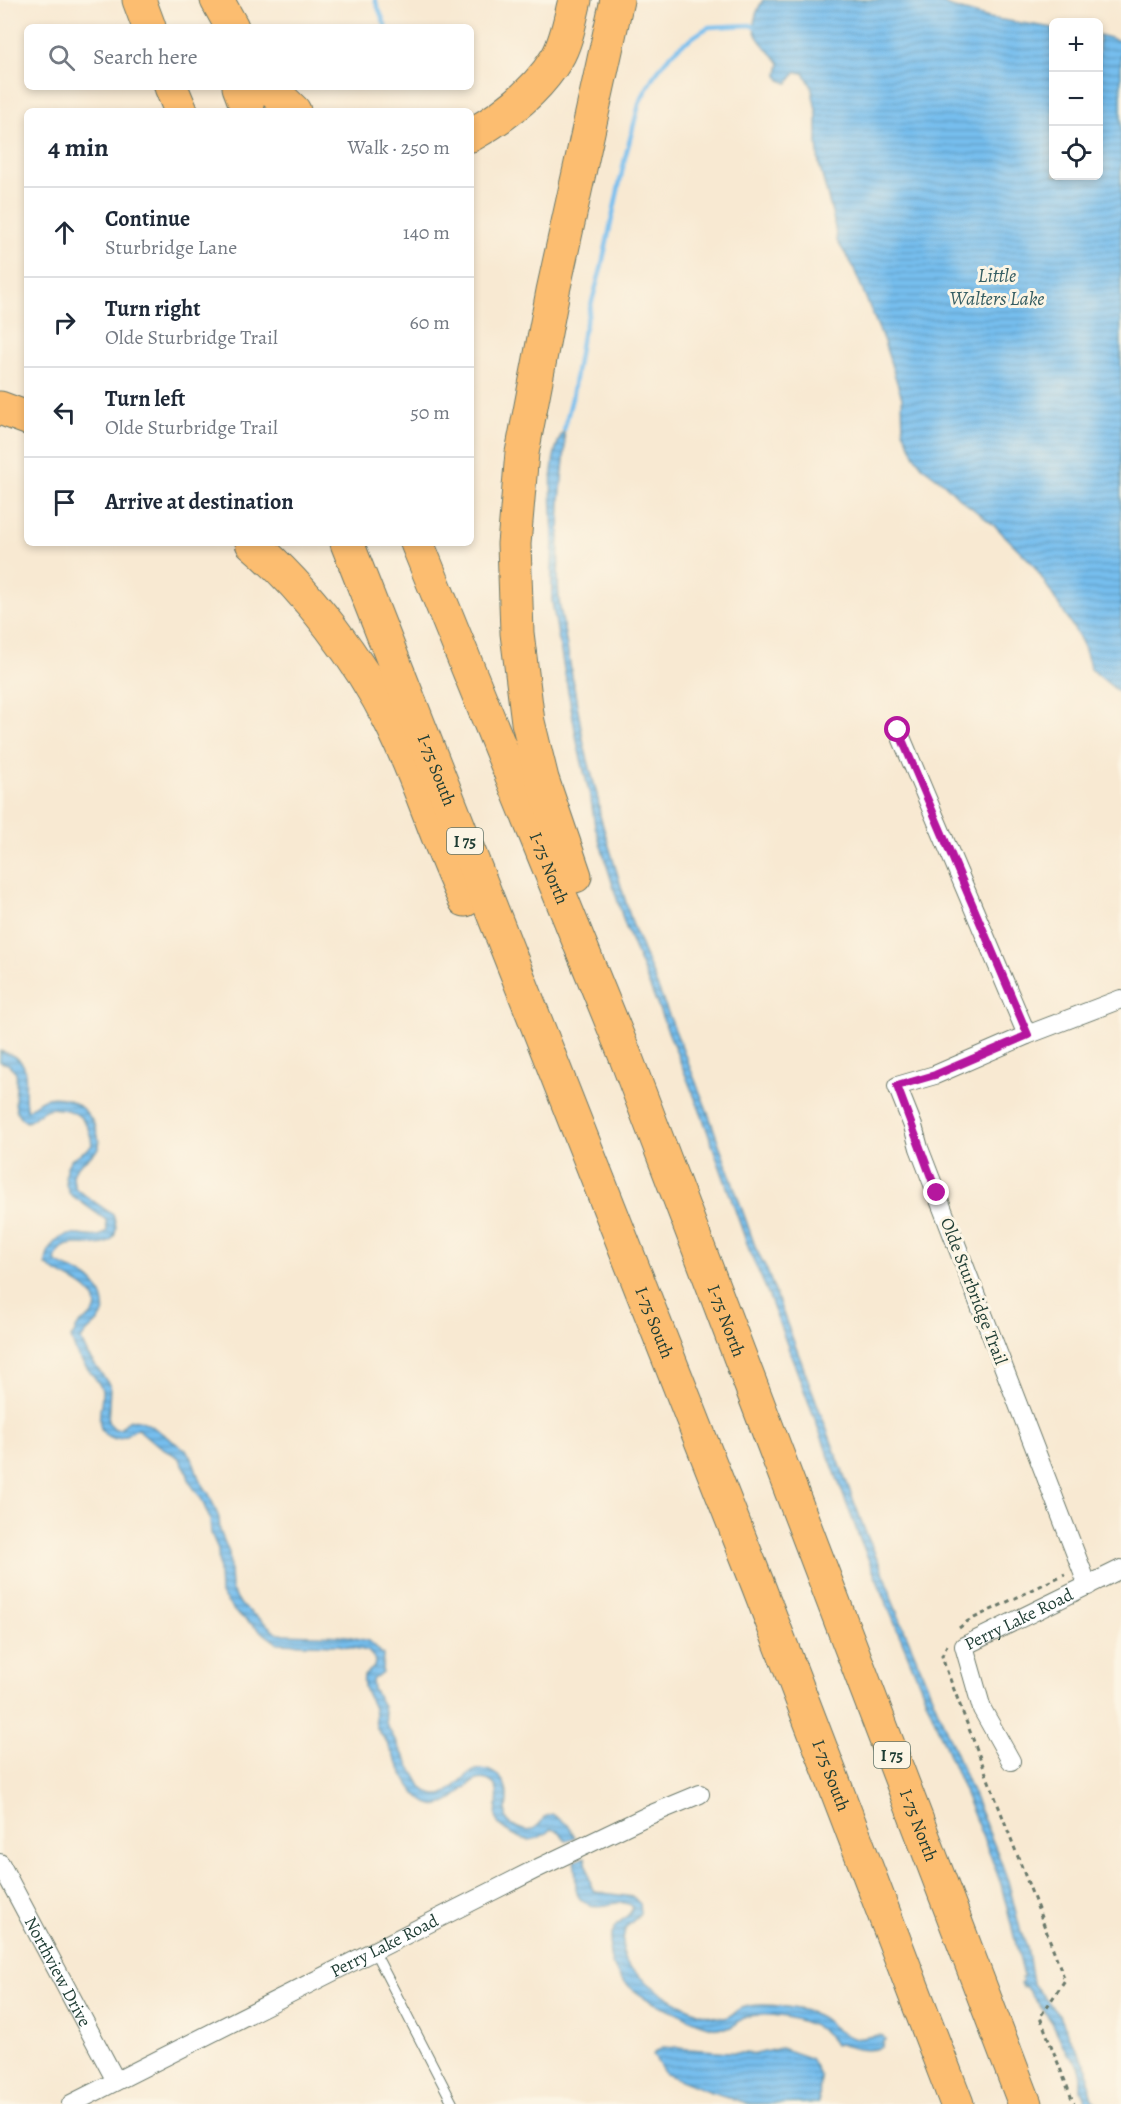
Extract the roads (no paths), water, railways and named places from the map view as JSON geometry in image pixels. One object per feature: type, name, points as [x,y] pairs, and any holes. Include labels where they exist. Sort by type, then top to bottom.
[{"type":"highway","points":[[139,0],[148,24]]},
{"type":"highway","points":[[207,0],[216,24]]},
{"type":"highway","points":[[217,0],[230,24]]},
{"type":"highway","points":[[474,133],[513,108],[539,82],[558,57],[575,0]]},
{"type":"highway","points":[[617,0],[556,280],[522,453],[514,544],[517,633],[528,722],[542,779],[626,1025],[623,1050]]},
{"type":"highway","points":[[172,90],[180,108]]},
{"type":"highway","points":[[240,90],[247,108]]},
{"type":"highway","points":[[272,90],[291,108]]},
{"type":"highway","points":[[0,408],[24,417]]},
{"type":"highway","points":[[255,546],[297,588],[367,678],[392,724],[458,885],[581,1140]]},
{"type":"highway","name":"I-75 South","points":[[348,546],[758,1585],[957,2104]]},
{"type":"highway","name":"I-75 North","points":[[418,546],[623,1050],[1025,2104]]},
{"type":"street","points":[[898,730],[1028,1035]]},
{"type":"street","name":"Olde Sturbridge Trail","points":[[1088,1586],[897,1086],[935,1075],[1028,1035],[1121,999]]},
{"type":"street","name":"Perry Lake Road","points":[[1011,1761],[982,1709],[964,1646],[1121,1569]]},
{"type":"street","name":"Perry Lake Road","points":[[71,2104],[536,1869],[646,1816],[700,1794]]},
{"type":"street","name":"Northview Drive","points":[[0,1863],[116,2081]]},
{"type":"lane","points":[[374,1951],[453,2104]]},
{"type":"water","name":"Little Walters Lake","points":[[763,0],[939,0],[948,6],[989,18],[1049,27],[1049,180],[1103,180],[1103,36],[1121,41],[1121,694],[1091,669],[1078,635],[1033,564],[995,526],[923,467],[915,456],[903,430],[902,398],[883,339],[852,264],[837,241],[819,164],[817,115],[811,85],[804,73],[796,72],[788,83],[780,80],[778,75],[780,63],[756,35],[754,29],[757,11]]},
{"type":"water","points":[[564,430],[565,449],[560,500],[559,601],[584,745],[600,816],[632,923],[707,1110],[756,1249],[766,1268],[865,1531],[887,1581],[892,1600],[998,1854],[1008,1881],[1021,1933],[1027,1946],[1033,1984],[1060,2016],[1069,2037],[1088,2069],[1092,2099],[1098,2104],[1086,2103],[1081,2090],[1079,2066],[1067,2053],[1052,2022],[1021,1983],[1024,1976],[1001,1884],[991,1857],[858,1534],[767,1291],[750,1252],[701,1113],[625,925],[595,826],[552,602],[552,469],[558,442]]},
{"type":"water","points":[[0,1051],[12,1055],[24,1067],[27,1111],[47,1098],[67,1099],[84,1111],[96,1128],[99,1148],[75,1169],[73,1181],[76,1189],[113,1215],[116,1226],[115,1234],[110,1241],[102,1244],[66,1246],[59,1251],[55,1261],[89,1279],[103,1299],[102,1316],[81,1340],[88,1355],[110,1386],[108,1422],[115,1429],[120,1429],[131,1420],[144,1422],[186,1449],[219,1518],[220,1531],[229,1553],[231,1589],[241,1605],[279,1634],[347,1636],[373,1644],[383,1655],[382,1672],[372,1680],[373,1689],[383,1706],[386,1724],[422,1788],[433,1795],[443,1794],[451,1790],[467,1775],[476,1770],[486,1770],[498,1776],[506,1788],[506,1816],[511,1824],[528,1831],[539,1825],[544,1817],[552,1814],[568,1825],[575,1837],[566,1841],[560,1832],[551,1829],[541,1837],[527,1840],[505,1829],[497,1821],[496,1788],[487,1780],[480,1779],[473,1782],[448,1802],[440,1805],[425,1802],[412,1788],[377,1728],[374,1709],[364,1685],[364,1676],[374,1667],[375,1662],[368,1651],[339,1645],[277,1643],[235,1612],[220,1593],[218,1549],[211,1533],[210,1519],[201,1498],[190,1483],[186,1469],[179,1458],[138,1429],[116,1439],[106,1435],[102,1430],[100,1424],[101,1387],[78,1356],[71,1338],[80,1324],[94,1313],[95,1302],[86,1289],[46,1265],[50,1248],[61,1238],[69,1235],[96,1237],[107,1231],[106,1220],[70,1194],[66,1186],[68,1164],[92,1145],[87,1125],[74,1113],[52,1108],[27,1122],[21,1118],[17,1112],[15,1100],[16,1072],[8,1064],[0,1062]]},
{"type":"water","points":[[585,1857],[591,1886],[595,1892],[633,1897],[640,1904],[641,1914],[625,1930],[624,1958],[632,1970],[668,1998],[700,2013],[722,2018],[753,2005],[802,2010],[818,2015],[835,2029],[853,2038],[883,2036],[885,2040],[882,2047],[866,2050],[835,2045],[820,2029],[797,2020],[772,2015],[746,2017],[729,2028],[712,2027],[641,1996],[620,1978],[610,1953],[610,1942],[614,1930],[633,1907],[622,1903],[593,1906],[582,1901],[578,1896],[574,1862]]},
{"type":"water","points":[[662,2047],[756,2054],[781,2048],[810,2058],[820,2076],[819,2103],[750,2104],[708,2091],[665,2074],[653,2055]]},
{"type":"waterway","points":[[375,0],[385,24]]},
{"type":"waterway","points":[[564,430],[572,398],[581,341],[601,269],[640,101],[653,77],[666,60],[680,46],[702,31],[709,27],[751,25],[754,27]]}]
